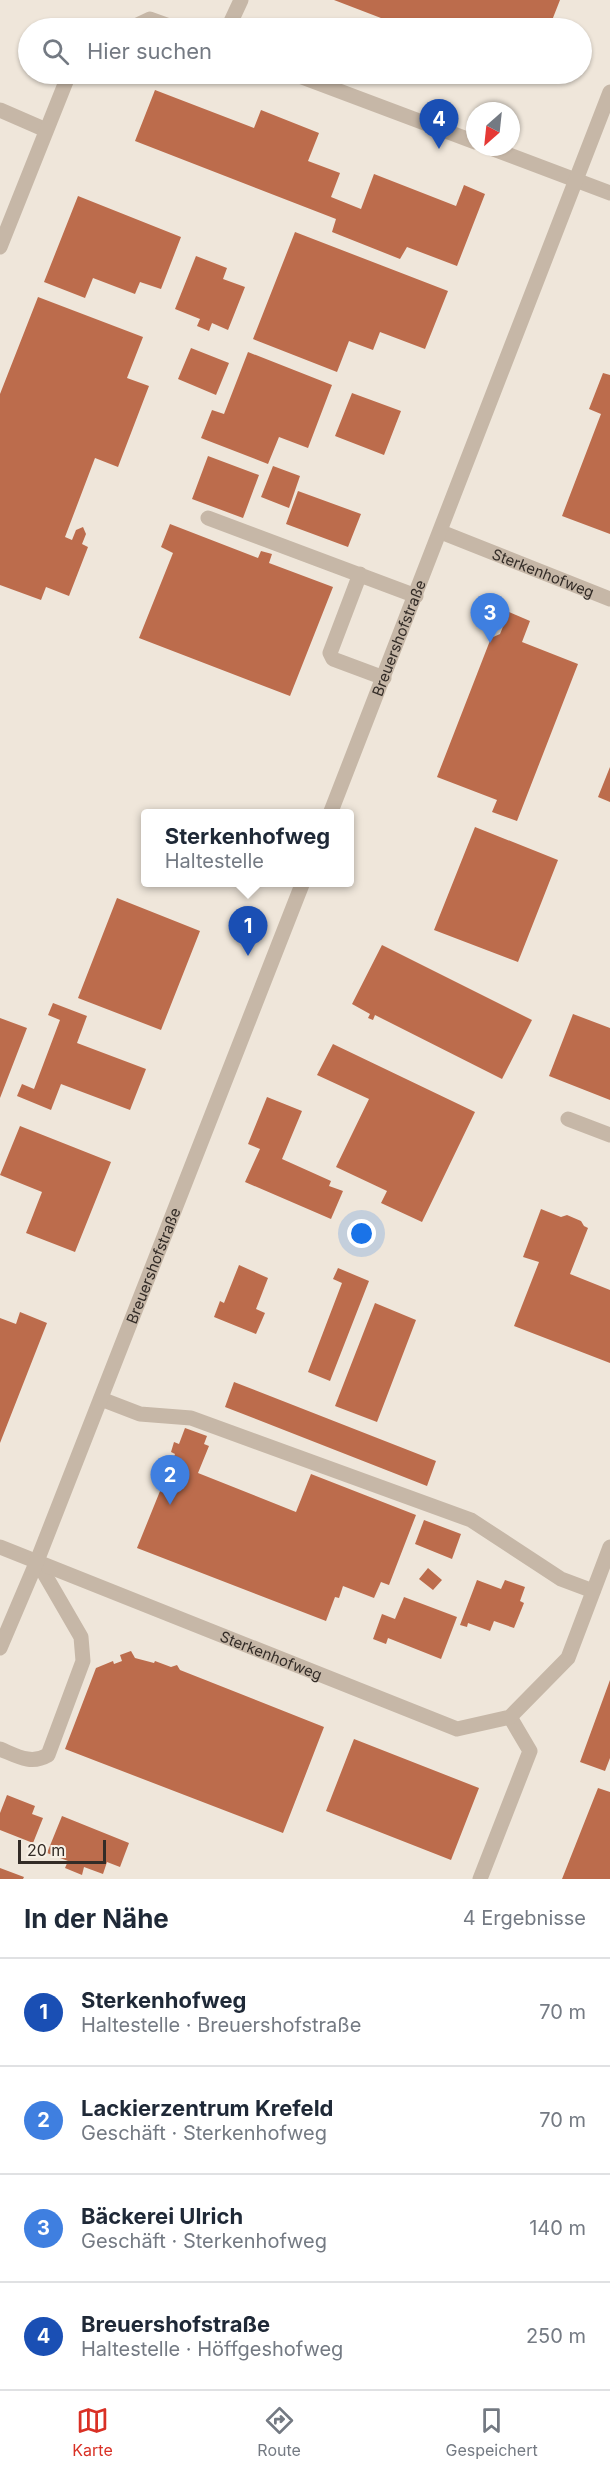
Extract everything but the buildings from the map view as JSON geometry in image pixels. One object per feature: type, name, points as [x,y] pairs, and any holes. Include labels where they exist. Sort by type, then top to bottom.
[{"type":"street","points":[[233,18],[241,0]]},
{"type":"street","points":[[0,247],[65,84]]},
{"type":"street","points":[[321,84],[466,139]]},
{"type":"street","name":"Breuershofstraße","points":[[332,809],[610,92]]},
{"type":"street","points":[[0,110],[46,130]]},
{"type":"street","points":[[511,156],[610,193]]},
{"type":"street","points":[[208,518],[416,596]]},
{"type":"street","name":"Sterkenhofweg","points":[[441,532],[610,599]]},
{"type":"street","points":[[360,574],[330,653],[333,659],[384,678]]},
{"type":"street","name":"Breuershofstraße","points":[[0,1648],[37,1561],[301,887]]},
{"type":"street","points":[[568,1119],[610,1135]]},
{"type":"street","points":[[100,1399],[140,1414],[191,1418],[471,1520],[561,1579],[593,1591]]},
{"type":"street","name":"Sterkenhofweg","points":[[0,1546],[457,1729],[510,1717]]},
{"type":"street","points":[[480,1879],[530,1751],[510,1717],[568,1658],[610,1546]]},
{"type":"street","points":[[0,1749],[38,1761],[48,1755],[83,1661],[81,1637],[37,1561]]},
{"type":"place","name":"Breuershofstraße","points":[[439,149]]},
{"type":"place","name":"Bäckerei Ulrich","points":[[490,643]]},
{"type":"place","name":"Sterkenhofweg","points":[[248,956]]},
{"type":"place","name":"Lackierzentrum Krefeld","points":[[170,1505]]}]
